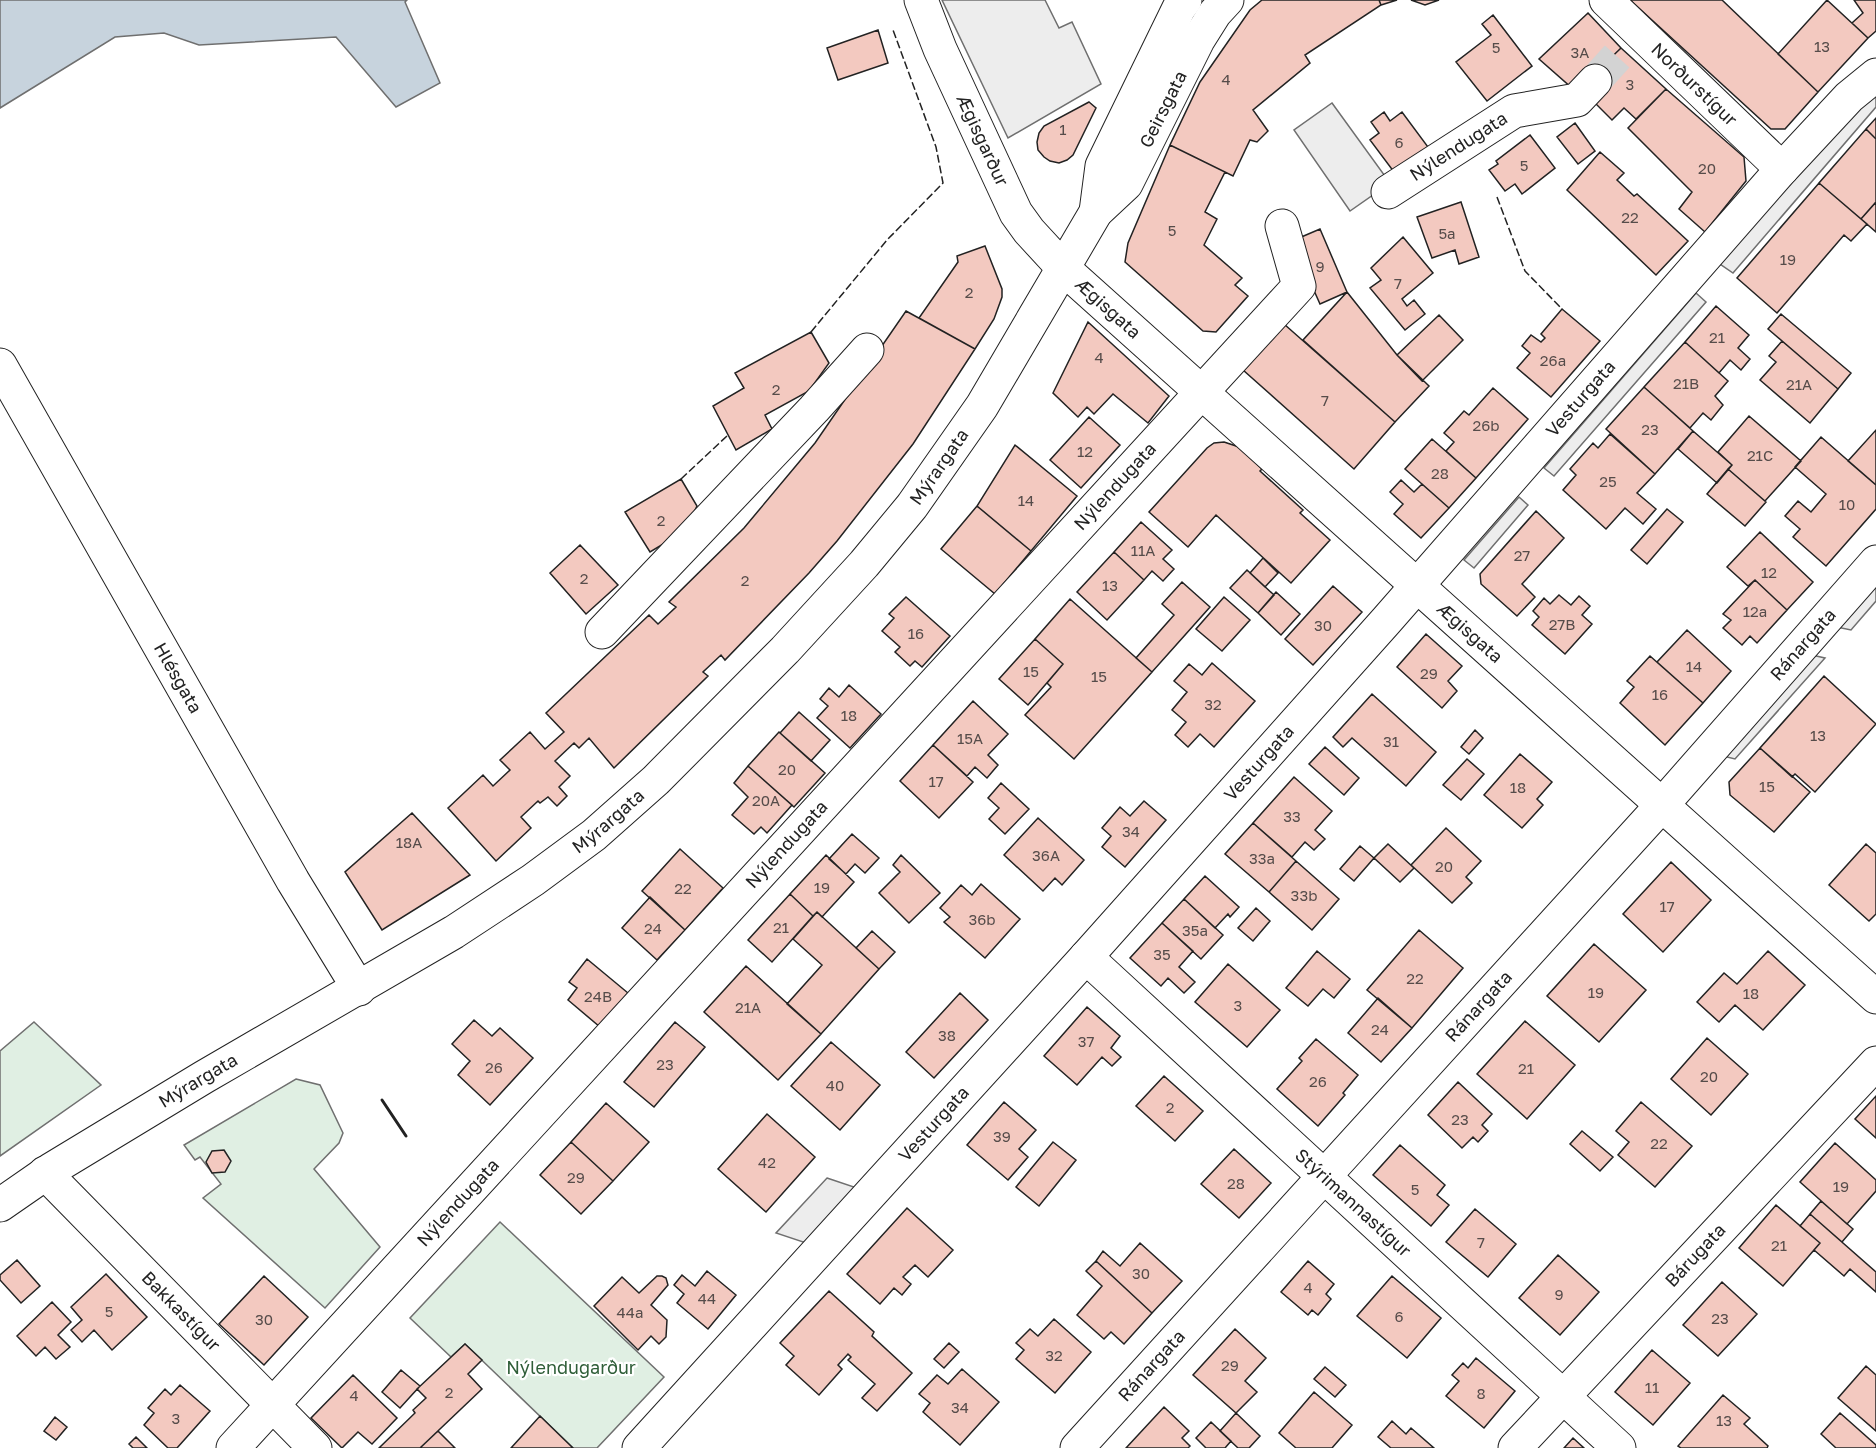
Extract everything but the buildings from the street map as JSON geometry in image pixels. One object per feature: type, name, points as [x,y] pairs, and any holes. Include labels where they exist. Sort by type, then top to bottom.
[{"type":"street","name":"Ægisgarður","points":[[921,0],[940,49],[1016,213],[1029,231],[1064,268]]},
{"type":"street","name":"Geirsgata","points":[[1095,212],[1102,165],[1185,0]]},
{"type":"street","name":"Geirsgata","points":[[1064,268],[1095,212],[1126,184],[1198,40],[1227,0]]},
{"type":"street","name":"Norðurstígur","points":[[1606,0],[1632,41],[1782,169]]},
{"type":"street","name":"Vesturgata","points":[[639,1448],[1086,957],[1417,586],[1782,169],[1849,97],[1876,75]]},
{"type":"street","name":"Nýlendugata","points":[[1388,192],[1514,111],[1577,100],[1595,81]]},
{"type":"street","name":"Nýlendugata","points":[[233,1448],[1299,286],[1282,226]]},
{"type":"street","name":"Ægisgata","points":[[1064,268],[1876,997]]},
{"type":"street","name":"Mýrargata","points":[[0,1205],[45,1173],[204,1077],[464,926],[534,880],[594,835],[656,780],[726,712],[864,564],[912,506],[982,406],[1064,268]]},
{"type":"street","points":[[602,632],[814,410],[867,350]]},
{"type":"street","name":"Hlésgata","points":[[0,365],[293,881],[359,989]]},
{"type":"street","name":"Ránargata","points":[[1077,1448],[1662,805],[1876,562]]},
{"type":"street","name":"Stýrimannastígur","points":[[1086,957],[1619,1448]]},
{"type":"street","name":"Bárugata","points":[[1515,1448],[1876,1064]]},
{"type":"street","name":"Bakkastígur","points":[[45,1173],[315,1448]]},
{"type":"green space","points":[[34,1022],[101,1085],[0,1156],[0,1051]]},
{"type":"green space","points":[[296,1079],[320,1085],[343,1133],[339,1143],[314,1169],[380,1247],[325,1308],[203,1198],[221,1184],[200,1157],[195,1160],[184,1145]]},
{"type":"green space","name":"Nýlendugarður","points":[[500,1222],[664,1377],[597,1448],[573,1448],[465,1344],[451,1357],[410,1318]]},
{"type":"shaded area","points":[[0,0],[407,0],[405,2],[440,83],[396,107],[336,37],[199,45],[164,33],[115,37],[0,108]]},
{"type":"shaded area","points":[[942,0],[1045,0],[1059,28],[1072,22],[1101,84],[1008,138]]},
{"type":"shaded area","points":[[1876,81],[1876,107],[1733,273],[1720,264]]},
{"type":"shaded area","points":[[1332,103],[1390,183],[1350,211],[1294,130]]},
{"type":"shaded area","points":[[1696,293],[1706,302],[1554,476],[1544,468]]},
{"type":"shaded area","points":[[1519,497],[1528,505],[1474,568],[1464,560]]},
{"type":"shaded area","points":[[1876,570],[1876,601],[1851,630],[1827,625]]},
{"type":"shaded area","points":[[1803,653],[1825,658],[1735,759],[1715,754]]},
{"type":"shaded area","points":[[827,1178],[857,1188],[806,1243],[776,1233]]},
{"type":"tunnel","points":[[1595,81],[1623,50]]},
{"type":"fence","points":[[811,332],[887,240],[943,183],[936,147],[893,30]]},
{"type":"fence","points":[[1497,197],[1525,271],[1562,309]]},
{"type":"fence","points":[[681,479],[728,435]]},
{"type":"wall","points":[[382,1100],[406,1136]]}]
